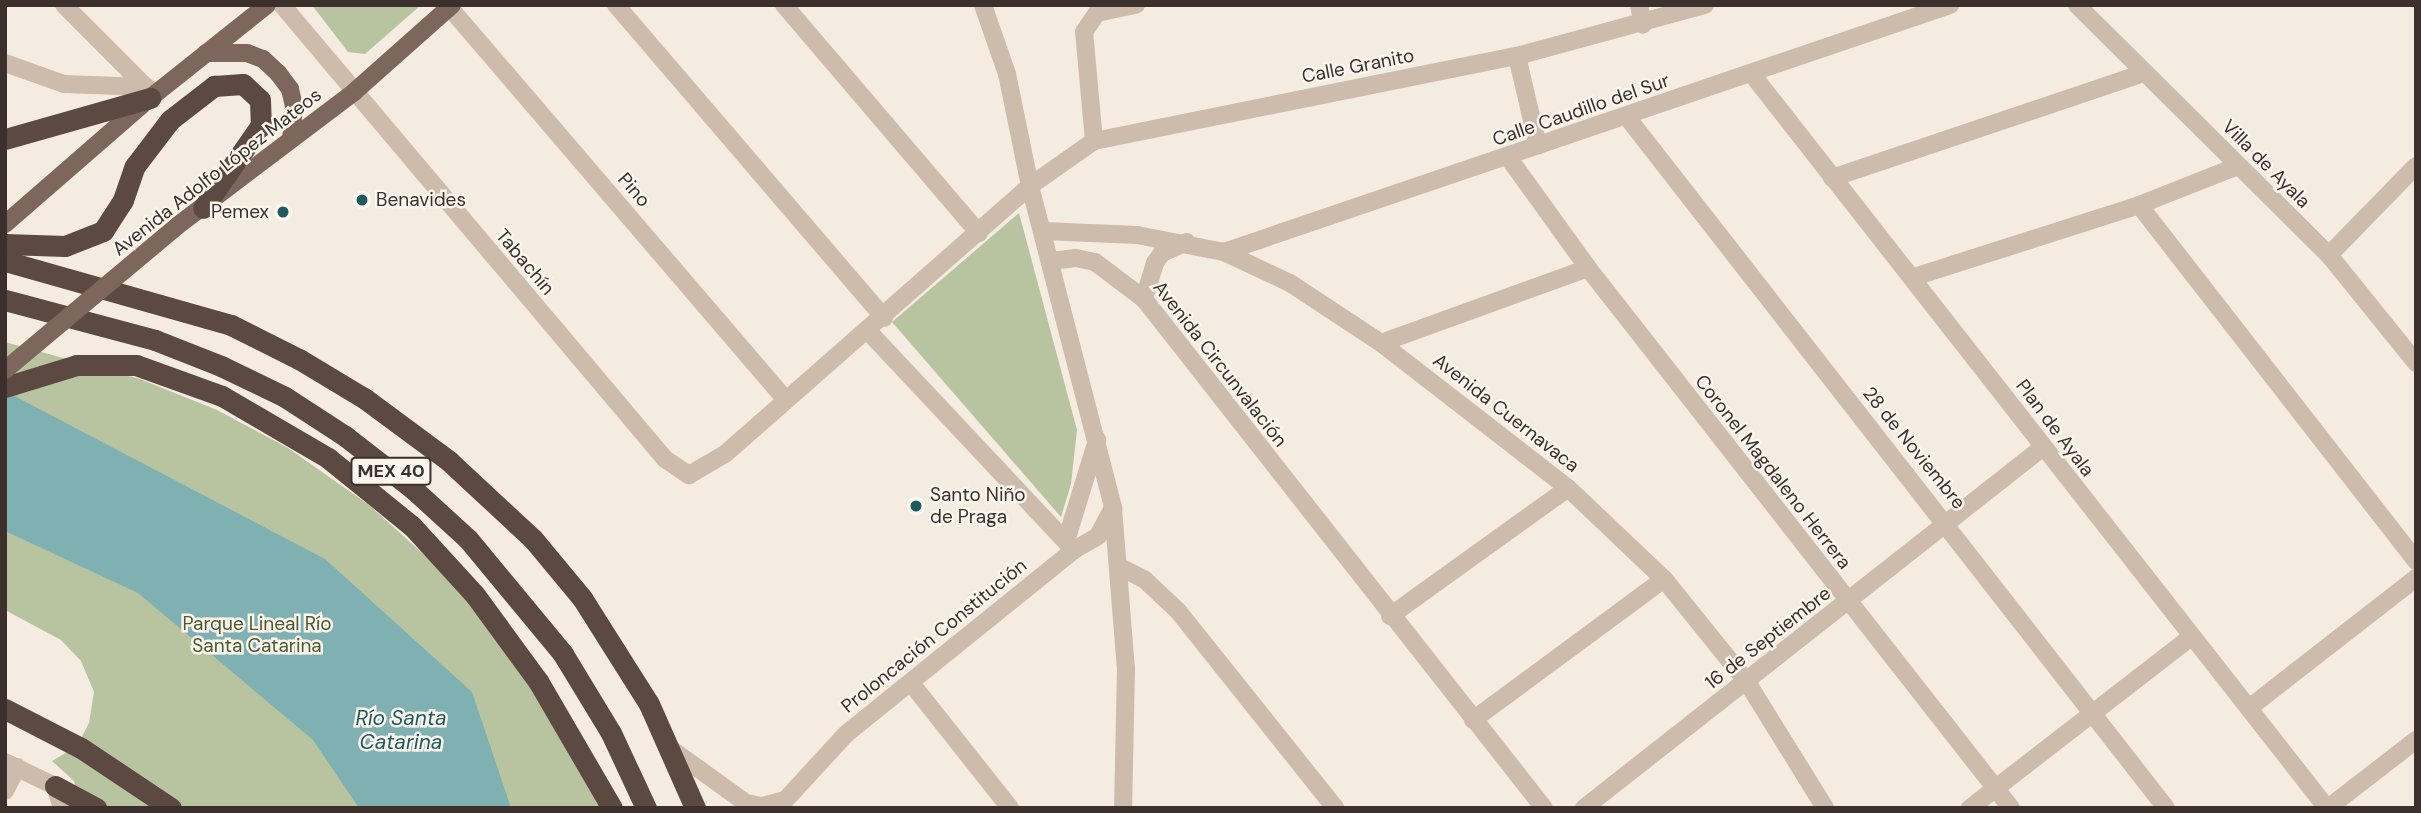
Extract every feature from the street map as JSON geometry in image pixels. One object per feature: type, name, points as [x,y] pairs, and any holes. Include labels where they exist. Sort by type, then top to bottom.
[{"type":"highway","points":[[5,244],[65,246],[103,231],[123,200],[135,166],[170,120],[215,86],[243,84],[260,100],[261,125],[202,208]]},
{"type":"highway","points":[[5,139],[151,93]]},
{"type":"highway","name":"MEX 40","points":[[5,261],[231,325],[299,359],[426,442],[489,494],[582,598],[623,660],[671,749],[695,808]]},
{"type":"highway","name":"MEX 40","points":[[5,300],[155,340],[221,366],[335,429],[412,488],[468,539],[563,654],[611,733],[646,808]]},
{"type":"highway","points":[[5,387],[77,365],[136,365],[222,396],[306,443],[385,502],[457,573],[519,652],[582,752],[612,808]]},
{"type":"highway","points":[[5,709],[81,748],[171,808]]},
{"type":"highway","points":[[55,786],[96,808]]},
{"type":"main road","points":[[5,224],[78,163],[151,93],[267,5]]},
{"type":"main road","name":"Avenida Adolfo López Mateos","points":[[5,370],[177,226],[354,92],[451,6]]},
{"type":"main road","points":[[206,53],[247,53],[263,59],[278,72],[290,89],[294,106],[291,139]]},
{"type":"street","points":[[64,5],[151,93]]},
{"type":"street","name":"Tabachín","points":[[282,5],[665,458]]},
{"type":"street","points":[[616,5],[884,318]]},
{"type":"street","points":[[784,5],[979,233]]},
{"type":"street","points":[[984,5],[1007,74],[1030,186],[1113,508],[1121,567],[1126,668],[1123,800],[1136,808]]},
{"type":"street","points":[[1094,141],[1084,32],[1088,20],[1097,13],[1136,5]]},
{"type":"street","points":[[1639,5],[1643,25]]},
{"type":"street","name":"Calle Granito","points":[[665,458],[689,475],[704,469],[884,318],[1030,186],[1094,141],[1517,56],[1643,25],[1705,5]]},
{"type":"street","name":"Calle Caudillo del Sur","points":[[1224,252],[1950,5]]},
{"type":"street","name":"Villa de Ayala","points":[[2077,5],[2329,255],[2416,363]]},
{"type":"street","name":"Pino","points":[[451,6],[786,400]]},
{"type":"street","points":[[1517,56],[1538,146]]},
{"type":"street","points":[[5,63],[81,87],[151,93]]},
{"type":"street","name":"Plan de Ayala","points":[[1751,73],[1832,178],[1914,276],[2042,448],[2327,808]]},
{"type":"street","points":[[1832,178],[2144,74]]},
{"type":"street","name":"28 de Noviembre","points":[[1626,117],[1949,524],[2166,808]]},
{"type":"street","name":"Coronel Magdaleno Herrera","points":[[1508,157],[1588,268],[2011,808]]},
{"type":"street","points":[[1914,276],[2139,205],[2238,166]]},
{"type":"street","points":[[2329,255],[2416,166]]},
{"type":"street","points":[[2139,205],[2416,561]]},
{"type":"street","name":"Avenida Cuernavaca","points":[[1043,231],[1098,231],[1187,242],[1224,252],[1290,283],[1381,343],[1568,488],[1664,579],[1747,682],[1825,808]]},
{"type":"street","points":[[1144,299],[1155,262],[1162,254],[1187,242]]},
{"type":"street","name":"Avenida Circunvalación","points":[[1051,261],[1076,258],[1095,262],[1144,299],[1390,616],[1544,808]]},
{"type":"street","points":[[1381,343],[1588,268]]},
{"type":"street","points":[[868,331],[1070,545]]},
{"type":"street","points":[[1070,545],[1097,440]]},
{"type":"street","name":"16 de Septiembre","points":[[1584,808],[1949,524],[2042,448]]},
{"type":"street","points":[[1390,616],[1568,488]]},
{"type":"street","name":"Proloncación Constitución","points":[[671,749],[735,796],[760,806],[779,804],[846,734],[911,683],[1070,545],[1098,536],[1113,508]]},
{"type":"street","points":[[1121,567],[1145,580],[1178,611],[1335,808]]},
{"type":"street","points":[[2249,708],[2416,578]]},
{"type":"street","points":[[1473,720],[1664,579]]},
{"type":"street","points":[[1970,808],[2190,638]]},
{"type":"street","points":[[911,683],[1010,808]]},
{"type":"street","points":[[2327,808],[2416,740]]},
{"type":"street","points":[[5,791],[11,764],[55,786],[62,808]]},
{"type":"green space","points":[[312,5],[421,5],[365,54],[348,52]]},
{"type":"green space","points":[[1019,213],[1077,430],[1071,484],[1061,517],[892,322]]},
{"type":"green space","name":"Parque Lineal Río Santa Catarina","points":[[5,342],[140,379],[217,410],[288,448],[369,505],[482,607],[604,808],[81,808],[74,781],[52,761],[77,746],[89,723],[94,692],[81,661],[61,640],[5,610]]},
{"type":"water","name":"Río Santa Catarina","points":[[5,391],[325,559],[472,692],[511,808],[359,808],[313,740],[138,593],[5,531]]},
{"type":"place","name":"Benavides","points":[[362,200]]},
{"type":"place","name":"Pemex","points":[[283,212]]},
{"type":"place","name":"Santo Niño de Praga","points":[[916,506]]}]
